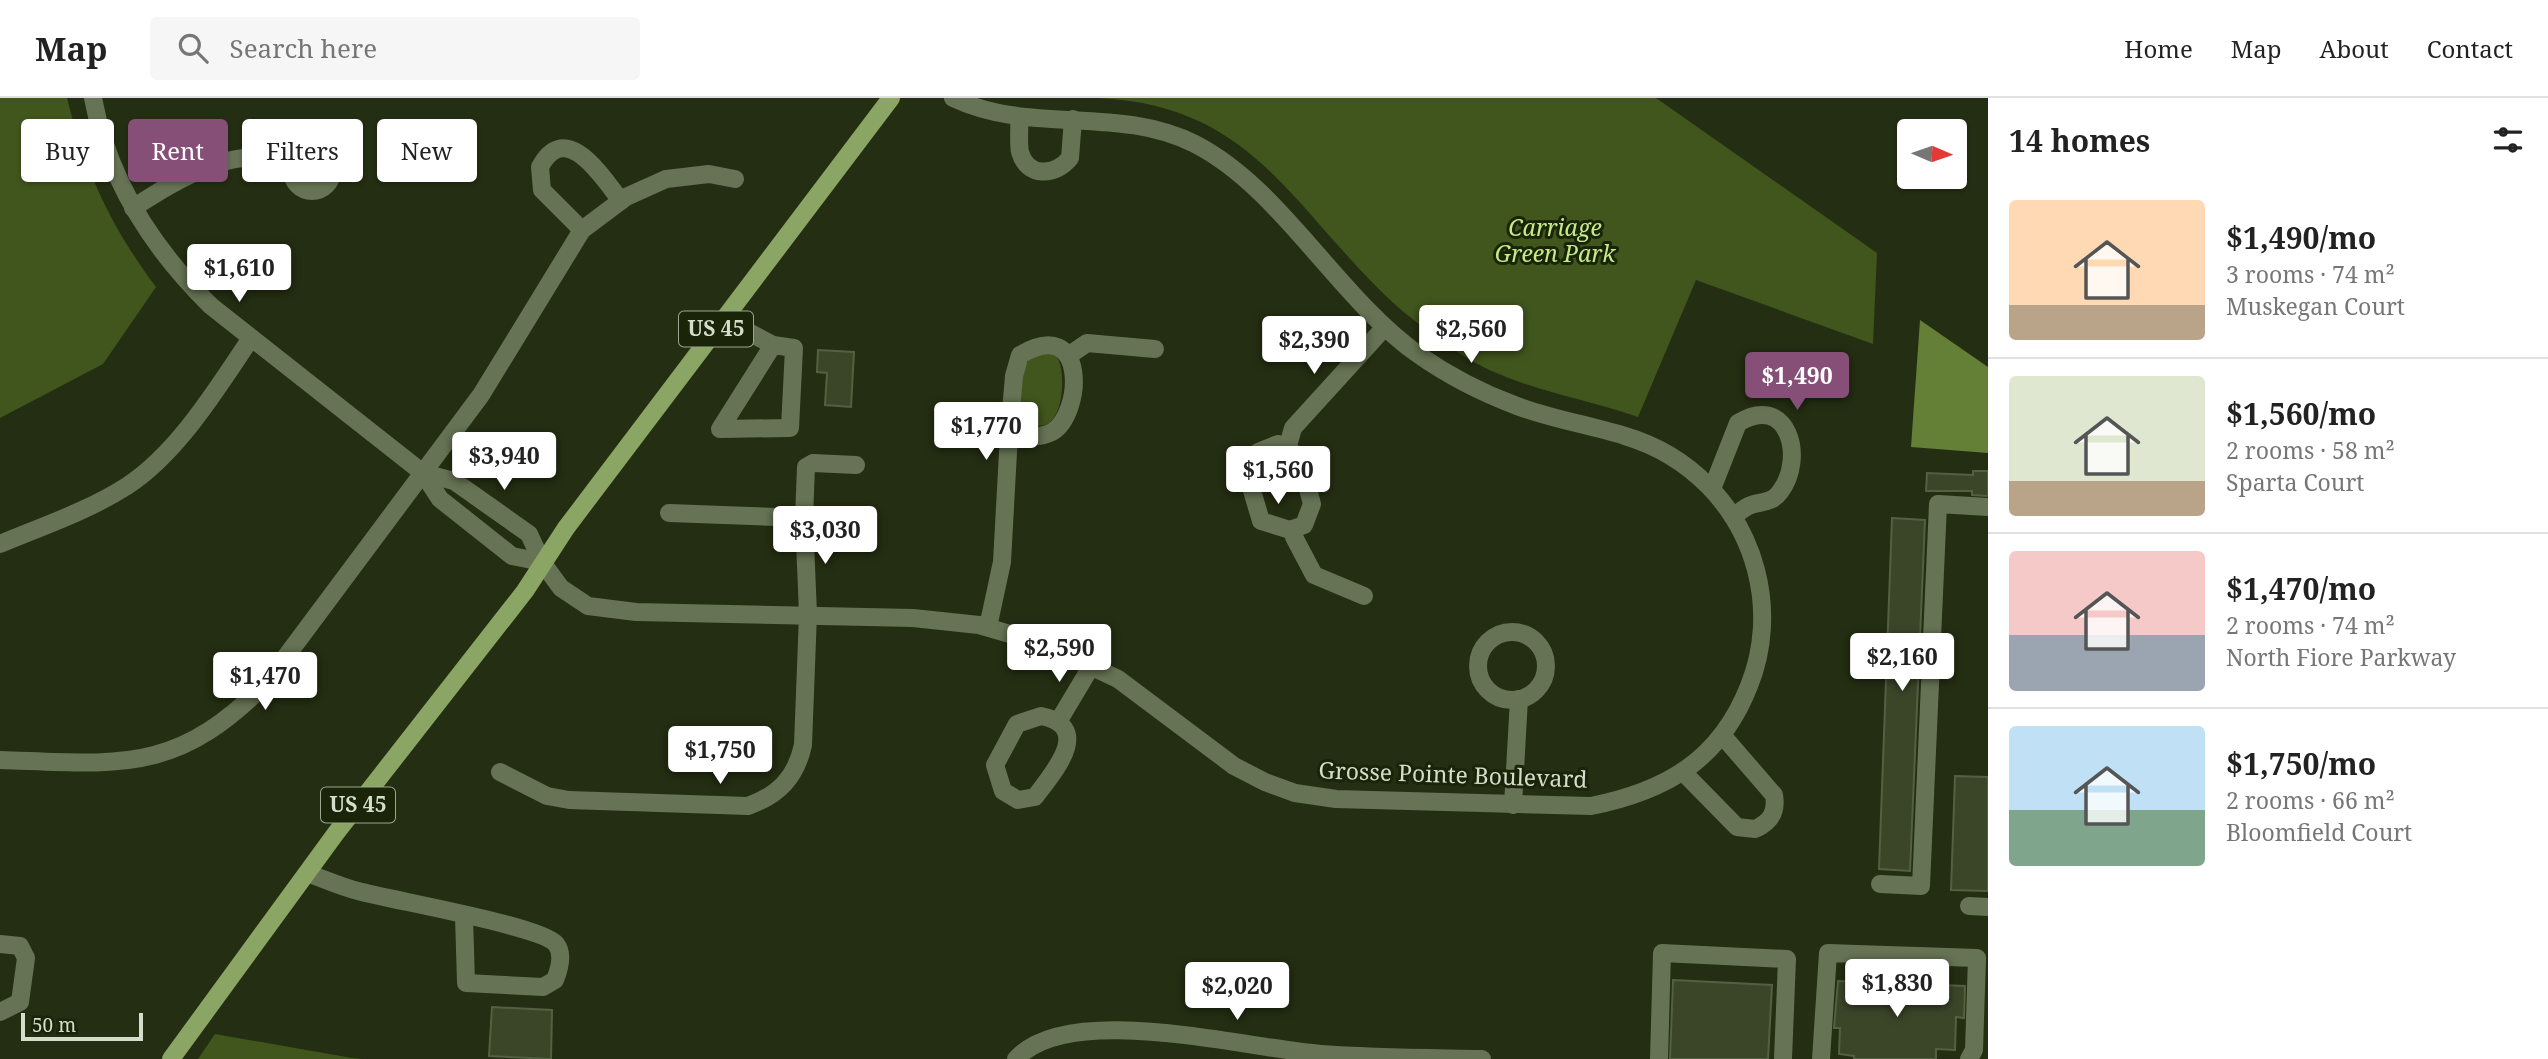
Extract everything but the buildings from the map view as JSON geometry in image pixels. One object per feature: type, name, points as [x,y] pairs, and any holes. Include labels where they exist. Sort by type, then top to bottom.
[{"type":"main road","name":"US 45","points":[[178,1057],[307,873],[525,591],[542,562],[891,98]]},
{"type":"street","name":"Grosse Pointe Boulevard","points":[[93,98],[102,135],[133,208],[168,261],[189,285],[251,338],[423,473],[439,499],[512,556],[542,562]]},
{"type":"street","name":"Grosse Pointe Boulevard","points":[[423,473],[454,481],[529,534],[542,562],[561,588],[576,601],[606,610],[913,618],[988,627],[1041,643],[1118,679],[1234,765],[1265,782],[1295,793],[1336,799],[1591,807],[1630,799],[1684,772],[1722,735],[1745,696],[1757,665],[1761,638],[1759,582],[1751,553],[1733,517],[1700,476],[1647,444],[1517,406],[1467,384],[1416,353],[1384,328],[1253,186],[1215,155],[1170,133],[1142,125],[1019,118],[993,114],[953,98]]},
{"type":"street","points":[[1019,118],[1021,155],[1032,169],[1049,172],[1057,170],[1070,158],[1073,119]]},
{"type":"street","points":[[582,230],[542,190],[540,167],[553,152],[563,148],[576,150],[587,158],[621,201]]},
{"type":"street","points":[[133,208],[162,189],[222,163],[242,161]]},
{"type":"street","points":[[0,760],[124,762],[162,754],[224,723],[267,682],[423,473],[501,364],[582,230],[621,201],[666,179],[709,174],[735,180]]},
{"type":"street","points":[[724,319],[773,345],[794,348],[790,428],[720,429],[773,345]]},
{"type":"street","points":[[1287,449],[1293,428],[1384,328]]},
{"type":"street","points":[[0,544],[102,501],[150,467],[212,396],[251,338]]},
{"type":"street","points":[[1068,356],[1087,343],[1156,349]]},
{"type":"street","points":[[988,627],[1002,562],[1009,434],[1014,376],[1020,355],[1038,344],[1055,345],[1068,356],[1073,369],[1066,419],[1053,431],[1035,437],[1009,434]]},
{"type":"street","points":[[1712,489],[1738,423],[1758,415],[1778,420],[1786,428],[1793,448],[1780,493],[1772,500],[1751,505],[1733,517]]},
{"type":"street","points":[[1278,444],[1287,449],[1299,456],[1312,504],[1304,525],[1293,529],[1261,521],[1247,474],[1258,452],[1278,444]]},
{"type":"street","points":[[500,772],[547,796],[569,800],[748,806],[767,800],[785,786],[799,763],[803,745],[808,614],[804,518],[808,465],[856,465]]},
{"type":"street","points":[[1880,884],[1921,886],[1938,505],[1988,507]]},
{"type":"street","points":[[669,513],[804,518]]},
{"type":"street","points":[[1293,529],[1294,537],[1314,575],[1364,597]]},
{"type":"street","points":[[1058,722],[1092,666]]},
{"type":"street","points":[[1513,805],[1519,699]]},
{"type":"street","points":[[1041,716],[1058,722],[1067,737],[1065,755],[1035,797],[1018,800],[1009,797],[998,784],[995,765],[1017,724],[1041,716]]},
{"type":"street","points":[[1684,772],[1737,827],[1755,830],[1770,820],[1776,803],[1774,794],[1722,735]]},
{"type":"street","points":[[307,873],[356,891],[464,916],[530,932],[551,940],[557,945],[560,955],[555,980],[543,987],[466,983],[464,916]]},
{"type":"street","points":[[1969,906],[1988,906]]},
{"type":"street","points":[[0,944],[20,946],[26,958],[20,1002],[0,1012]]},
{"type":"street","points":[[1659,1059],[1662,953],[1787,959],[1783,1059]]},
{"type":"street","points":[[1821,1059],[1828,953],[1983,958],[1974,1050],[1969,1059]]},
{"type":"street","points":[[1016,1059],[1040,1040],[1060,1033],[1087,1031],[1204,1035],[1292,1051],[1380,1058],[1482,1059]]},
{"type":"green space","points":[[0,98],[67,98],[72,119],[21,119],[21,182],[94,182],[113,220],[156,287],[103,364],[0,418]]},
{"type":"green space","name":"Carriage Green Park","points":[[1097,98],[1656,98],[1877,253],[1873,344],[1696,280],[1638,417],[1524,384],[1459,353],[1405,313],[1354,263],[1263,165],[1230,139],[1193,119],[1149,104]]},
{"type":"green space","points":[[1035,351],[1055,354],[1059,360],[1062,380],[1057,412],[1053,420],[1041,426],[1025,421],[1020,394],[1026,366]]},
{"type":"green space","points":[[215,1034],[352,1058],[364,1059],[198,1059]]},
{"type":"shaded area","points":[[1920,320],[1988,367],[1988,453],[1911,447]]}]
